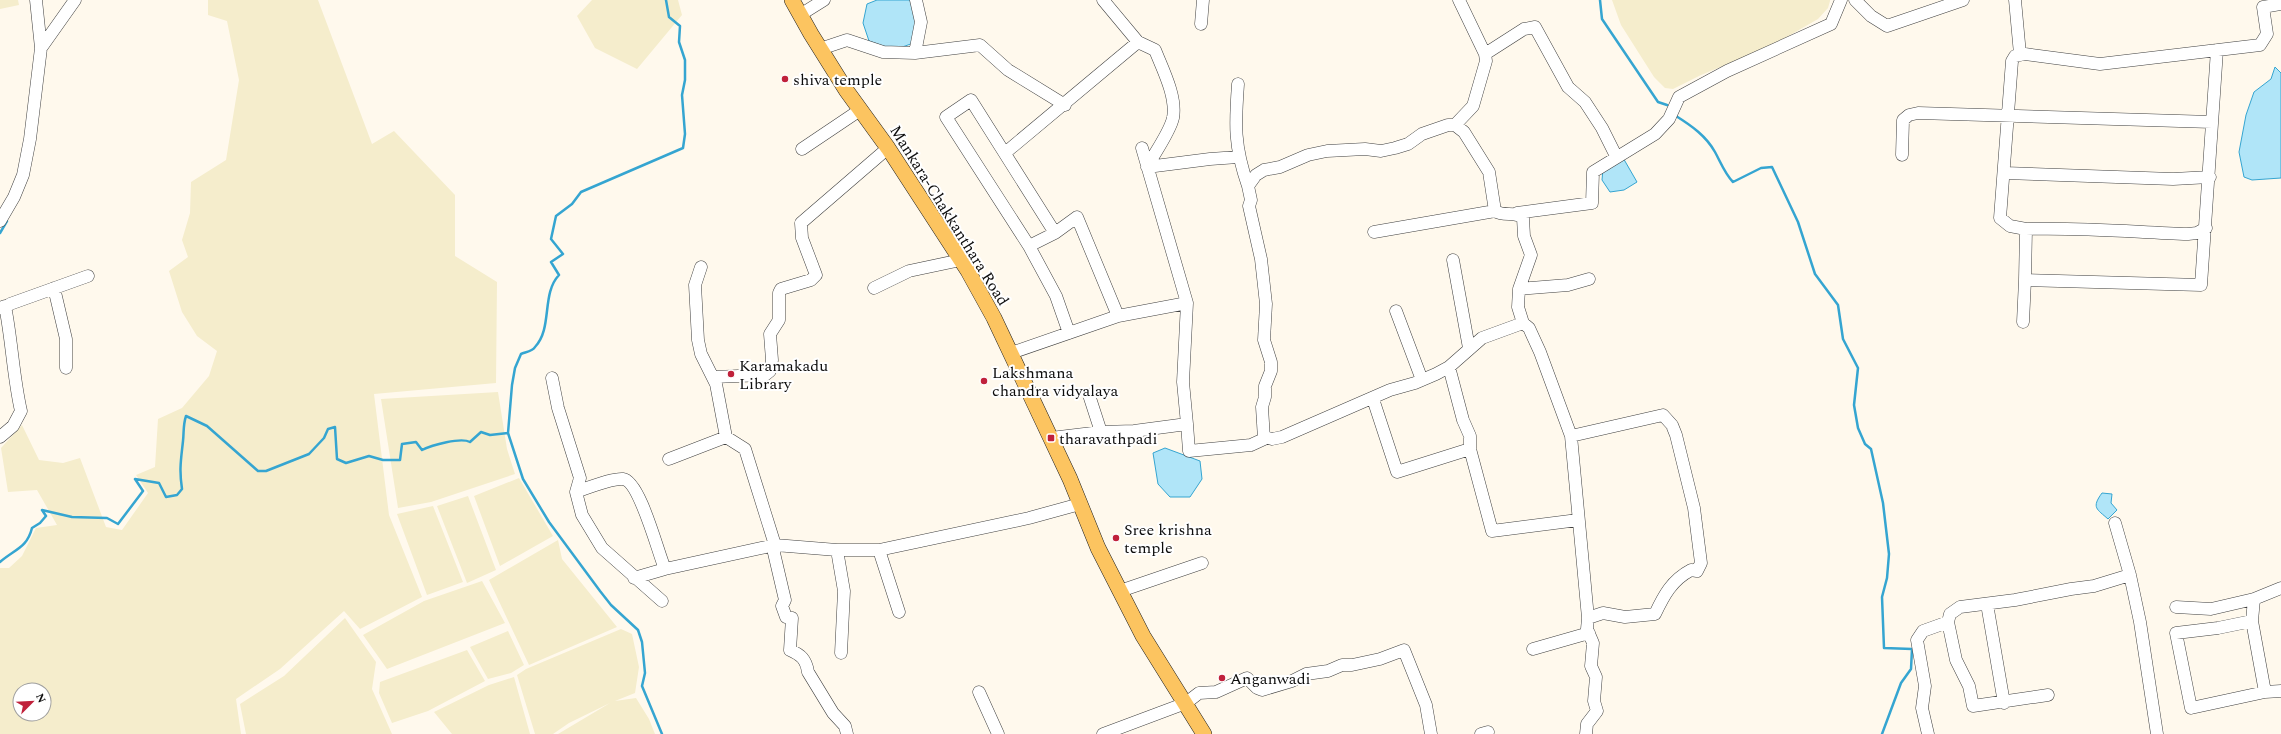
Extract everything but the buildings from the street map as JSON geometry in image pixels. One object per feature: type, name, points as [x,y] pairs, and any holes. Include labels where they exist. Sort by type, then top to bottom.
[{"type":"main road","name":"Mankara-Chakkanthara Road","points":[[792,0],[820,49],[860,110],[888,148],[961,260],[994,318],[1051,438],[1098,548],[1143,636],[1204,734]]},
{"type":"street","points":[[0,221],[14,197],[23,175],[30,140],[41,48],[36,0]]},
{"type":"street","points":[[41,48],[75,0]]},
{"type":"street","points":[[800,15],[824,0]]},
{"type":"street","points":[[914,53],[921,22],[916,0]]},
{"type":"street","points":[[1103,0],[1138,42],[1155,50],[1165,76],[1174,109],[1173,120],[1147,167]]},
{"type":"street","points":[[1201,24],[1203,0]]},
{"type":"street","points":[[1455,125],[1473,106],[1486,61],[1485,54],[1459,0]]},
{"type":"street","points":[[1374,232],[1495,211],[1499,214],[1517,213],[1592,203],[1593,172],[1616,156],[1655,134],[1669,119],[1679,97],[1727,71],[1832,24],[1841,0]]},
{"type":"street","points":[[1855,0],[1871,16],[1887,26],[1963,0]]},
{"type":"street","points":[[2015,0],[2020,54]]},
{"type":"street","points":[[2206,228],[2197,233],[2188,234],[2101,231],[2078,228],[2026,229],[2010,226],[2000,218],[2005,173],[2012,61],[2015,56],[2020,54],[2100,64],[2260,45],[2267,34],[2262,4],[2281,4]]},
{"type":"street","points":[[1485,54],[1524,29],[1535,27],[1568,87],[1585,102],[1602,128],[1616,156]]},
{"type":"street","points":[[820,49],[847,40],[883,52],[914,53],[980,45],[1008,70],[1065,105]]},
{"type":"street","points":[[1005,153],[1065,105],[1138,42]]},
{"type":"street","points":[[2025,280],[2201,285],[2210,177],[2217,50]]},
{"type":"street","points":[[1142,148],[1187,303],[1183,382],[1189,452],[1251,445],[1260,442],[1264,437],[1262,407],[1265,397],[1265,386],[1271,371],[1271,362],[1264,340],[1266,304],[1259,249],[1250,213],[1251,200],[1248,186],[1238,157],[1235,123],[1238,84]]},
{"type":"street","points":[[1055,233],[971,100],[946,117],[1028,246],[1056,296],[1069,333]]},
{"type":"street","points":[[802,149],[860,110]]},
{"type":"street","points":[[1902,155],[1902,120],[1909,115],[1918,113],[2212,122]]},
{"type":"street","points":[[1248,186],[1256,175],[1264,170],[1280,167],[1308,155],[1327,151],[1365,149],[1381,150],[1395,148],[1408,144],[1422,134],[1448,125],[1455,125],[1464,132],[1489,172],[1495,211]]},
{"type":"street","points":[[713,377],[764,375],[770,371],[772,360],[770,334],[779,320],[779,293],[781,289],[811,280],[816,275],[802,238],[801,223],[888,148]]},
{"type":"street","points":[[1147,167],[1238,157]]},
{"type":"street","points":[[2005,173],[2173,179],[2210,177]]},
{"type":"street","points":[[1517,213],[1523,218],[1524,236],[1531,255],[1519,289],[1518,307],[1523,323],[1529,328],[1540,352],[1571,436],[1589,633],[1593,643],[1591,666],[1596,677],[1594,701],[1597,711],[1587,724],[1586,734]]},
{"type":"street","points":[[1028,246],[1055,233],[1077,217],[1118,316]]},
{"type":"street","points":[[2023,322],[2026,229]]},
{"type":"street","points":[[874,288],[909,271],[961,260]]},
{"type":"street","points":[[1453,260],[1469,348]]},
{"type":"street","points":[[701,267],[695,285],[698,340],[701,354],[716,384],[726,437],[745,449],[774,545],[774,553],[785,600],[782,606],[786,617],[792,618],[790,650],[802,656],[807,664],[808,672],[833,713],[845,726],[846,734]]},
{"type":"street","points":[[0,437],[13,426],[21,411],[15,384],[12,340],[3,308],[10,304],[88,276]]},
{"type":"street","points":[[1519,289],[1568,285],[1589,279]]},
{"type":"street","points":[[54,288],[66,339],[66,368]]},
{"type":"street","points":[[1011,353],[1118,316],[1187,303]]},
{"type":"street","points":[[1396,311],[1422,380]]},
{"type":"street","points":[[1264,437],[1272,439],[1282,437],[1373,399],[1390,390],[1422,380],[1449,367],[1482,338],[1523,323]]},
{"type":"street","points":[[1449,367],[1463,420],[1470,436],[1470,449],[1492,531],[1578,520]]},
{"type":"street","points":[[552,378],[558,408],[580,478],[576,492],[582,515],[602,548],[634,578],[662,601]]},
{"type":"street","points":[[1089,395],[1101,432]]},
{"type":"street","points":[[1373,399],[1397,472],[1470,449]]},
{"type":"street","points":[[1571,436],[1663,415],[1672,425],[1682,458],[1694,508],[1701,563],[1697,571],[1691,570],[1669,587],[1655,614],[1625,617],[1602,612],[1588,618]]},
{"type":"street","points":[[1051,438],[1101,432],[1134,431],[1187,424]]},
{"type":"street","points":[[669,459],[726,437]]},
{"type":"street","points":[[576,492],[598,484],[623,479],[632,484],[641,502],[665,569]]},
{"type":"street","points":[[634,578],[665,569],[774,545],[837,550],[879,550],[1029,518],[1080,504]]},
{"type":"street","points":[[2115,523],[2130,575],[2140,622],[2157,734]]},
{"type":"street","points":[[837,550],[844,591],[841,653]]},
{"type":"street","points":[[879,550],[899,612]]},
{"type":"street","points":[[1120,591],[1202,563]]},
{"type":"street","points":[[2048,695],[2004,703],[1973,706],[1969,686],[1956,660],[1948,622],[1950,614],[1960,607],[1987,604],[2094,586],[2130,575]]},
{"type":"street","points":[[2176,607],[2211,610],[2254,599],[2281,588]]},
{"type":"street","points":[[2254,599],[2252,621],[2265,692]]},
{"type":"street","points":[[1987,604],[2004,703]]},
{"type":"street","points":[[2252,621],[2218,628],[2176,633],[2191,708],[2265,692],[2281,691]]},
{"type":"street","points":[[1928,734],[1922,708],[1925,686],[1917,640],[1923,631],[1948,622]]},
{"type":"street","points":[[1533,649],[1589,633]]},
{"type":"street","points":[[1103,734],[1186,703],[1199,693],[1216,692],[1247,678],[1256,688],[1262,690],[1292,681],[1306,674],[1328,671],[1342,665],[1352,665],[1380,659],[1404,650],[1426,705],[1430,734]]},
{"type":"street","points":[[979,692],[998,734]]},
{"type":"shaded area","points":[[0,0],[18,0],[19,5],[0,9]]},
{"type":"shaded area","points":[[208,0],[318,0],[372,144],[394,131],[455,195],[455,256],[497,282],[496,383],[374,394],[389,515],[422,597],[360,629],[344,611],[280,669],[236,699],[241,734],[0,734],[0,568],[9,568],[22,556],[36,528],[57,525],[37,490],[8,492],[1,448],[22,425],[39,460],[63,463],[80,458],[106,527],[122,530],[148,493],[136,475],[155,467],[158,419],[182,408],[209,376],[217,351],[197,336],[182,312],[169,271],[188,257],[182,240],[190,213],[191,182],[226,160],[239,80],[227,21],[208,15]]},
{"type":"shaded area","points":[[592,0],[678,0],[682,15],[637,69],[595,48],[577,16]]},
{"type":"shaded area","points":[[1612,0],[1830,1],[1828,8],[1818,19],[1771,46],[1701,75],[1673,89],[1665,88],[1654,77],[1621,25]]},
{"type":"shaded area","points":[[498,392],[507,449],[515,474],[431,502],[398,508],[381,399]]},
{"type":"shaded area","points":[[519,478],[553,536],[500,566],[474,496]]},
{"type":"shaded area","points":[[468,496],[496,570],[467,583],[437,506]]},
{"type":"shaded area","points":[[433,506],[463,582],[427,595],[397,514]]},
{"type":"shaded area","points":[[558,540],[562,559],[617,627],[529,665],[489,580]]},
{"type":"shaded area","points":[[482,581],[505,623],[387,669],[363,635],[424,601]]},
{"type":"shaded area","points":[[345,618],[376,662],[372,689],[392,734],[246,734],[240,704],[284,676]]},
{"type":"shaded area","points":[[621,629],[632,634],[639,667],[635,693],[615,701],[636,698],[649,719],[655,734],[558,734],[610,703],[569,723],[553,734],[535,734],[517,675],[526,669]]},
{"type":"shaded area","points":[[508,631],[524,665],[511,673],[488,679],[470,647]]},
{"type":"shaded area","points":[[467,650],[485,681],[428,711],[392,723],[379,693],[380,682]]},
{"type":"shaded area","points":[[514,677],[530,734],[452,734],[434,712],[489,685]]},
{"type":"water","points":[[877,0],[916,0],[919,41],[894,50],[869,41],[863,23],[867,4]]},
{"type":"water","points":[[2275,67],[2281,73],[2281,178],[2252,180],[2244,177],[2239,152],[2246,115],[2254,92],[2271,79]]},
{"type":"water","points":[[1622,156],[1637,182],[1624,190],[1610,192],[1602,180],[1603,169]]},
{"type":"water","points":[[1165,448],[1200,461],[1202,479],[1190,497],[1170,497],[1158,484],[1153,453]]},
{"type":"water","points":[[2102,493],[2112,494],[2111,503],[2117,510],[2108,519],[2098,510],[2096,505]]},
{"type":"waterway","points":[[662,734],[642,686],[645,673],[642,642],[638,630],[611,605],[549,522],[523,479],[508,433],[515,368],[521,354],[533,350],[540,339],[546,321],[550,292],[559,275],[551,262],[563,254],[551,239],[556,216],[572,204],[581,192],[683,148],[685,134],[682,95],[685,80],[685,60],[679,42],[680,26],[669,17],[666,0]]},
{"type":"waterway","points":[[1600,0],[1602,19],[1658,102],[1667,105]]},
{"type":"waterway","points":[[1676,116],[1703,136],[1715,152],[1725,172],[1733,182],[1761,168],[1772,167],[1798,222],[1815,274],[1838,305],[1843,339],[1858,368],[1854,405],[1858,428],[1865,444],[1871,449],[1883,503],[1889,554],[1887,578],[1882,597],[1884,648],[1912,649],[1911,669],[1901,683],[1882,734]]},
{"type":"waterway","points":[[0,233],[7,221]]},
{"type":"waterway","points":[[0,562],[24,544],[30,535],[32,528],[40,523],[46,516],[42,510],[72,517],[107,518],[118,524],[143,491],[135,479],[159,483],[166,497],[177,495],[182,489],[181,465],[186,416],[207,426],[258,471],[266,471],[309,454],[324,438],[328,429],[335,427],[337,459],[346,463],[369,456],[383,460],[400,460],[402,444],[416,442],[422,450],[453,441],[460,440],[470,442],[481,432],[490,435],[508,433]]},
{"type":"place","name":"shiva temple","points":[[785,79]]},
{"type":"place","name":"Karamakadu Library","points":[[731,374]]},
{"type":"place","name":"Lakshmana chandra vidyalaya","points":[[984,381]]},
{"type":"place","name":"tharavathpadi","points":[[1051,438]]},
{"type":"place","name":"Sree krishna temple","points":[[1116,538]]},
{"type":"place","name":"Anganwadi","points":[[1222,678]]}]
